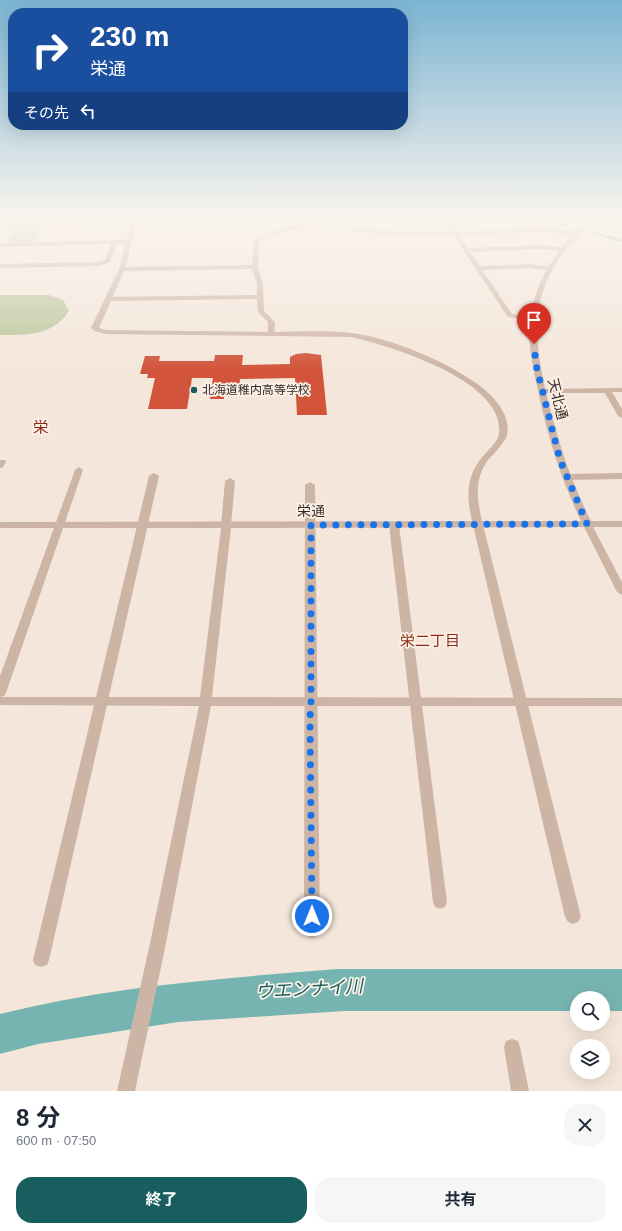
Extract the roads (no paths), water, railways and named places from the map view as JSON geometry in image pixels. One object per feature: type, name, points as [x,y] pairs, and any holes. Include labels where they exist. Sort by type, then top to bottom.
[{"type":"street","points":[[194,268],[122,269],[95,328],[97,331],[339,334],[374,340],[425,357],[448,368],[470,382],[490,399],[500,411],[503,423],[502,435],[475,475],[472,500],[573,917]]},
{"type":"street","points":[[255,268],[260,284],[259,297],[261,312],[272,322],[271,333]]},
{"type":"street","points":[[480,268],[510,316],[533,318]]},
{"type":"street","name":"天北通","points":[[549,268],[533,318],[536,365],[555,445],[566,477],[587,524],[622,592]]},
{"type":"street","points":[[108,299],[259,297]]},
{"type":"street","points":[[607,390],[622,416]]},
{"type":"street","points":[[542,391],[622,390]]},
{"type":"street","points":[[0,693],[79,470]]},
{"type":"street","points":[[41,960],[154,476]]},
{"type":"street","points":[[566,477],[622,476]]},
{"type":"street","points":[[127,1083],[157,948],[206,701],[230,481]]},
{"type":"street","points":[[310,485],[312,931]]},
{"type":"street","name":"栄通","points":[[0,525],[622,524]]},
{"type":"street","points":[[394,525],[440,902]]},
{"type":"street","points":[[0,701],[622,702]]},
{"type":"street","points":[[512,1047],[520,1091]]},
{"type":"water","name":"ウエンナイ川","points":[[338,969],[622,969],[622,1011],[610,1011],[610,991],[570,991],[570,1011],[344,1011],[178,1022],[38,1044],[0,1054],[0,1014],[83,996],[168,984]]},
{"type":"place","name":"北海道稚内高等学校","points":[[194,390]]},
{"type":"district","name":"栄","points":[[41,427]]},
{"type":"district","name":"栄二丁目","points":[[430,640]]}]
